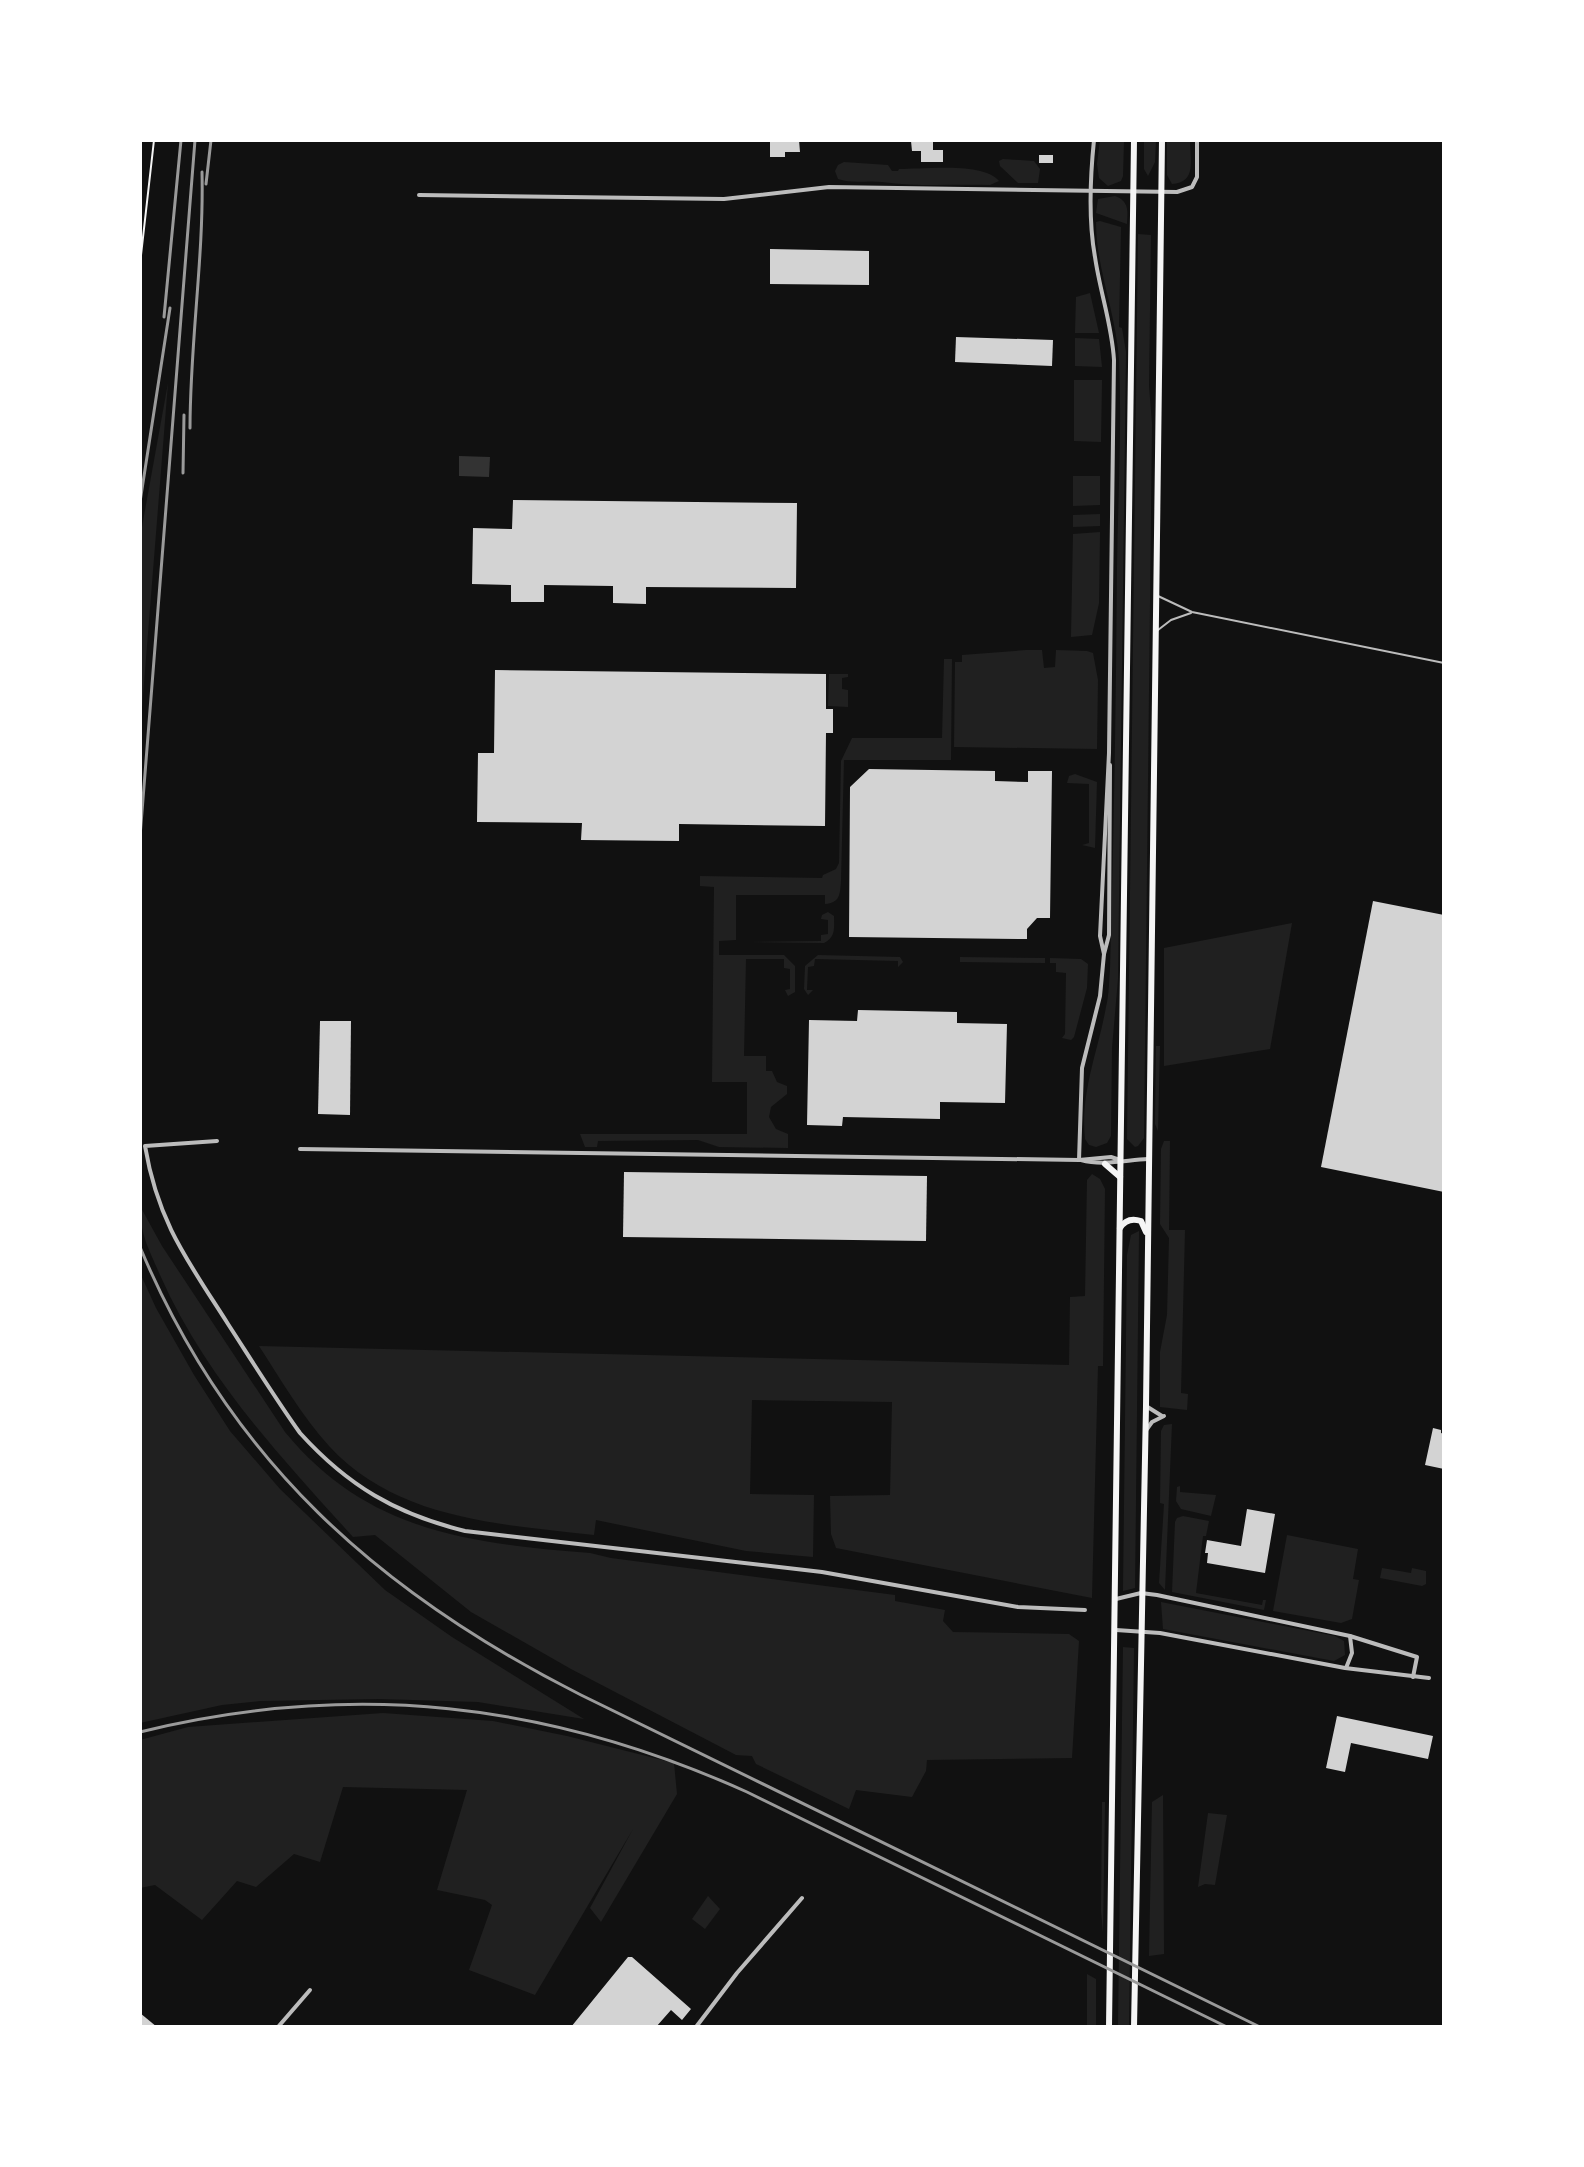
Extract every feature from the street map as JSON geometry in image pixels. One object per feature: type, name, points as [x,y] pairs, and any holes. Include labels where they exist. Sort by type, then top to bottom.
[{"type":"main road","points":[[1109,2027],[1134,140]]},
{"type":"main road","points":[[1134,2027],[1146,1406],[1162,140]]},
{"type":"main road","points":[[1105,1164],[1120,1177]]},
{"type":"main road","points":[[1120,1229],[1129,1220],[1135,1219],[1141,1221],[1147,1235]]},
{"type":"street","points":[[1094,140],[1091,191],[1094,255],[1109,317],[1114,360],[1109,753],[1100,912],[1104,954]]},
{"type":"street","points":[[419,195],[724,199],[829,187],[1185,191],[1192,187],[1197,177],[1197,140]]},
{"type":"street","points":[[1079,1160],[1082,1068],[1100,996],[1109,935],[1109,753]]},
{"type":"street","points":[[217,1141],[145,1146],[151,1182],[168,1227],[300,1433],[322,1458],[382,1501],[419,1518],[465,1531],[822,1572],[1018,1607],[1085,1610]]},
{"type":"street","points":[[300,1149],[1079,1160],[1111,1157],[1120,1160]]},
{"type":"street","points":[[1079,1160],[1105,1164],[1148,1159]]},
{"type":"street","points":[[1145,1432],[1152,1422],[1164,1416],[1146,1406]]},
{"type":"street","points":[[1116,1599],[1141,1593],[1350,1636],[1417,1657],[1413,1677]]},
{"type":"street","points":[[1116,1630],[1170,1634],[1345,1668],[1429,1678]]},
{"type":"street","points":[[1345,1668],[1352,1653],[1350,1636]]},
{"type":"street","points":[[696,2027],[737,1973],[802,1898]]},
{"type":"street","points":[[278,2027],[310,1990]]},
{"type":"lane","points":[[1156,595],[1192,612],[1444,663]]},
{"type":"lane","points":[[1156,631],[1171,620],[1192,612]]},
{"type":"path","points":[[140,264],[154,140]]},
{"type":"shaded area","points":[[1100,140],[1124,140],[1123,176],[1121,181],[1108,186],[1099,178]]},
{"type":"shaded area","points":[[1144,140],[1156,140],[1155,162],[1148,176],[1144,169]]},
{"type":"shaded area","points":[[1167,140],[1190,140],[1189,175],[1172,184],[1167,175]]},
{"type":"shaded area","points":[[999,161],[1034,161],[1040,169],[1038,183],[1018,183],[1000,166]]},
{"type":"shaded area","points":[[844,162],[888,165],[892,171],[967,169],[991,175],[999,181],[990,185],[922,185],[849,181],[838,179],[835,171]]},
{"type":"shaded area","points":[[1115,196],[1125,204],[1127,224],[1096,213],[1098,199]]},
{"type":"shaded area","points":[[1096,222],[1121,227],[1119,327],[1122,328],[1126,352],[1118,979],[1112,1048],[1111,1136],[1107,1143],[1096,1147],[1089,1145],[1085,1139],[1084,1122],[1087,1088],[1107,1002],[1110,969],[1120,411],[1117,342],[1097,239]]},
{"type":"shaded area","points":[[1138,234],[1151,235],[1149,386],[1152,424],[1144,1138],[1135,1147],[1127,1139]]},
{"type":"shaded area","points":[[1090,293],[1099,333],[1075,333],[1076,297]]},
{"type":"shaded area","points":[[1075,338],[1099,339],[1102,367],[1075,366]]},
{"type":"shaded area","points":[[1074,380],[1102,380],[1101,442],[1074,441]]},
{"type":"shaded area","points":[[168,383],[140,733],[140,538]]},
{"type":"shaded area","points":[[459,456],[490,457],[489,477],[459,476]]},
{"type":"shaded area","points":[[1073,476],[1100,476],[1100,505],[1073,506]]},
{"type":"shaded area","points":[[1100,514],[1100,526],[1073,527],[1073,515]]},
{"type":"shaded area","points":[[1100,532],[1099,603],[1092,635],[1071,637],[1073,534]]},
{"type":"shaded area","points":[[1042,650],[1044,668],[1055,667],[1056,650],[1093,653],[1098,680],[1097,749],[954,747],[955,662],[962,662],[962,655]]},
{"type":"shaded area","points":[[944,659],[952,659],[951,760],[844,760],[841,881],[836,900],[825,904],[825,895],[736,895],[736,940],[719,941],[719,955],[784,955],[795,966],[795,992],[788,996],[785,990],[790,989],[790,969],[784,968],[784,959],[746,959],[744,1056],[766,1056],[766,1071],[772,1071],[777,1082],[787,1086],[787,1094],[771,1107],[769,1117],[776,1129],[788,1134],[788,1148],[719,1147],[698,1140],[598,1141],[597,1147],[585,1147],[580,1134],[747,1134],[747,1082],[712,1082],[714,887],[700,886],[700,876],[822,878],[836,869],[839,863],[841,761],[852,738],[942,738]]},
{"type":"shaded area","points":[[829,674],[848,674],[848,677],[842,678],[842,689],[848,690],[848,707],[828,706]]},
{"type":"shaded area","points":[[1075,774],[1097,782],[1095,848],[1082,845],[1089,843],[1089,784],[1067,783],[1069,776]]},
{"type":"shaded area","points":[[828,912],[834,916],[834,928],[831,938],[824,943],[748,942],[821,941],[821,935],[828,934],[828,920],[821,919]]},
{"type":"shaded area","points":[[1292,923],[1270,1049],[1164,1066],[1164,948]]},
{"type":"shaded area","points":[[818,955],[900,957],[903,962],[898,967],[898,961],[815,959],[814,966],[808,967],[807,990],[813,990],[808,995],[804,989],[805,966]]},
{"type":"shaded area","points":[[960,957],[1045,958],[1045,963],[960,962]]},
{"type":"shaded area","points":[[1050,958],[1081,959],[1088,964],[1087,988],[1071,1040],[1062,1038],[1065,1034],[1066,973],[1056,972],[1056,963],[1050,963]]},
{"type":"shaded area","points":[[1156,1046],[1160,1046],[1158,1131],[1155,1124]]},
{"type":"shaded area","points":[[1164,1141],[1170,1141],[1169,1230],[1185,1230],[1181,1393],[1188,1394],[1187,1410],[1160,1407],[1160,1352],[1167,1315],[1169,1238],[1160,1224],[1161,1149]]},
{"type":"shaded area","points":[[1092,1174],[1100,1179],[1105,1189],[1103,1366],[1098,1366],[1092,1598],[836,1548],[831,1534],[830,1496],[890,1495],[892,1402],[752,1400],[750,1494],[814,1495],[813,1557],[746,1551],[596,1520],[594,1535],[522,1527],[487,1522],[418,1504],[386,1490],[356,1471],[329,1446],[259,1346],[1069,1365],[1070,1297],[1085,1296],[1087,1180]]},
{"type":"shaded area","points":[[140,1206],[162,1246],[285,1432],[317,1466],[350,1492],[386,1512],[462,1537],[895,1595],[895,1601],[945,1610],[943,1621],[953,1632],[1069,1634],[1079,1641],[1072,1758],[927,1760],[926,1771],[912,1797],[856,1790],[849,1809],[756,1764],[752,1756],[736,1755],[571,1669],[471,1612],[375,1535],[353,1537],[246,1414],[199,1348],[178,1312],[146,1242]]},
{"type":"shaded area","points":[[1139,1231],[1135,1588],[1123,1591],[1127,1255],[1131,1235]]},
{"type":"shaded area","points":[[140,1273],[194,1375],[230,1431],[280,1489],[385,1590],[452,1637],[584,1719],[478,1702],[379,1699],[260,1701],[222,1705],[140,1723]]},
{"type":"shaded area","points":[[1172,1424],[1165,1590],[1159,1583],[1164,1504],[1160,1503],[1161,1431],[1164,1425]]},
{"type":"shaded area","points":[[1180,1486],[1180,1492],[1216,1495],[1211,1516],[1181,1509],[1176,1501],[1177,1487]]},
{"type":"shaded area","points":[[1183,1516],[1209,1521],[1206,1536],[1203,1536],[1196,1593],[1262,1605],[1266,1600],[1264,1610],[1172,1592],[1175,1522]]},
{"type":"shaded area","points":[[1287,1535],[1358,1549],[1353,1579],[1359,1580],[1352,1619],[1341,1623],[1273,1611]]},
{"type":"shaded area","points":[[1382,1568],[1411,1573],[1412,1568],[1426,1571],[1426,1584],[1422,1586],[1380,1578]]},
{"type":"shaded area","points":[[1161,1602],[1335,1636],[1344,1641],[1345,1655],[1334,1661],[1163,1629]]},
{"type":"shaded area","points":[[1123,1647],[1134,1648],[1129,2027],[1118,2027]]},
{"type":"shaded area","points":[[383,1713],[493,1721],[674,1763],[677,1794],[601,1922],[590,1908],[633,1829],[535,1995],[469,1970],[492,1905],[485,1900],[437,1890],[467,1790],[343,1787],[320,1862],[294,1854],[256,1887],[237,1881],[202,1920],[155,1885],[140,1888],[140,1740],[188,1727]]},
{"type":"shaded area","points":[[1163,1795],[1164,1954],[1149,1956],[1152,1802]]},
{"type":"shaded area","points":[[1102,1802],[1105,1802],[1103,1933],[1101,1911]]},
{"type":"shaded area","points":[[1208,1813],[1227,1815],[1215,1885],[1198,1887]]},
{"type":"shaded area","points":[[708,1896],[720,1909],[705,1929],[692,1919]]},
{"type":"shaded area","points":[[1087,1974],[1096,1979],[1096,2027],[1087,2027]]},
{"type":"building","points":[[770,140],[799,140],[800,152],[785,152],[785,157],[770,157]]},
{"type":"building","points":[[911,141],[933,141],[933,150],[943,150],[943,162],[921,162],[921,151],[912,151]]},
{"type":"building","points":[[1039,155],[1053,155],[1053,163],[1039,163]]},
{"type":"building","points":[[770,249],[869,251],[869,285],[770,284]]},
{"type":"building","points":[[956,337],[1053,340],[1052,366],[955,362]]},
{"type":"building","points":[[513,500],[797,503],[796,588],[646,587],[646,604],[613,603],[613,586],[544,585],[544,602],[511,602],[511,585],[472,584],[473,528],[512,529]]},
{"type":"building","points":[[495,670],[826,674],[826,709],[833,709],[833,733],[826,733],[825,826],[679,824],[679,841],[581,840],[582,823],[477,822],[478,753],[494,753]]},
{"type":"building","points":[[869,769],[995,771],[995,781],[1028,782],[1028,771],[1052,771],[1050,918],[1037,918],[1027,929],[1027,939],[849,937],[850,787]]},
{"type":"building","points":[[1373,901],[1444,915],[1444,1192],[1321,1167]]},
{"type":"building","points":[[858,1010],[957,1012],[957,1023],[1007,1024],[1005,1103],[940,1102],[940,1119],[843,1117],[842,1126],[807,1125],[809,1020],[857,1021]]},
{"type":"building","points":[[320,1021],[351,1021],[350,1115],[318,1114]]},
{"type":"building","points":[[624,1172],[927,1176],[926,1241],[623,1237]]},
{"type":"building","points":[[1433,1428],[1444,1434],[1444,1469],[1425,1465]]},
{"type":"building","points":[[1247,1509],[1275,1514],[1265,1573],[1207,1563],[1207,1540],[1241,1546]]},
{"type":"building","points":[[1337,1716],[1433,1736],[1428,1759],[1351,1743],[1345,1772],[1326,1768]]},
{"type":"building","points":[[628,1957],[632,1957],[691,2009],[682,2020],[671,2010],[656,2027],[571,2027]]},
{"type":"building","points":[[140,2013],[157,2027],[140,2027]]},
{"type":"railway","points":[[164,317],[181,140]]},
{"type":"railway","points":[[140,837],[195,140]]},
{"type":"railway","points":[[206,184],[211,140]]},
{"type":"railway","points":[[190,428],[202,172]]},
{"type":"railway","points":[[140,502],[170,308]]},
{"type":"railway","points":[[183,473],[184,415]]},
{"type":"railway","points":[[140,1247],[176,1323],[218,1393],[265,1455],[318,1513],[376,1565],[439,1612],[581,1695],[1260,2027]]},
{"type":"railway","points":[[140,1732],[219,1716],[297,1707],[373,1704],[449,1709],[524,1720],[598,1737],[673,1761],[747,1792],[1227,2027]]}]
